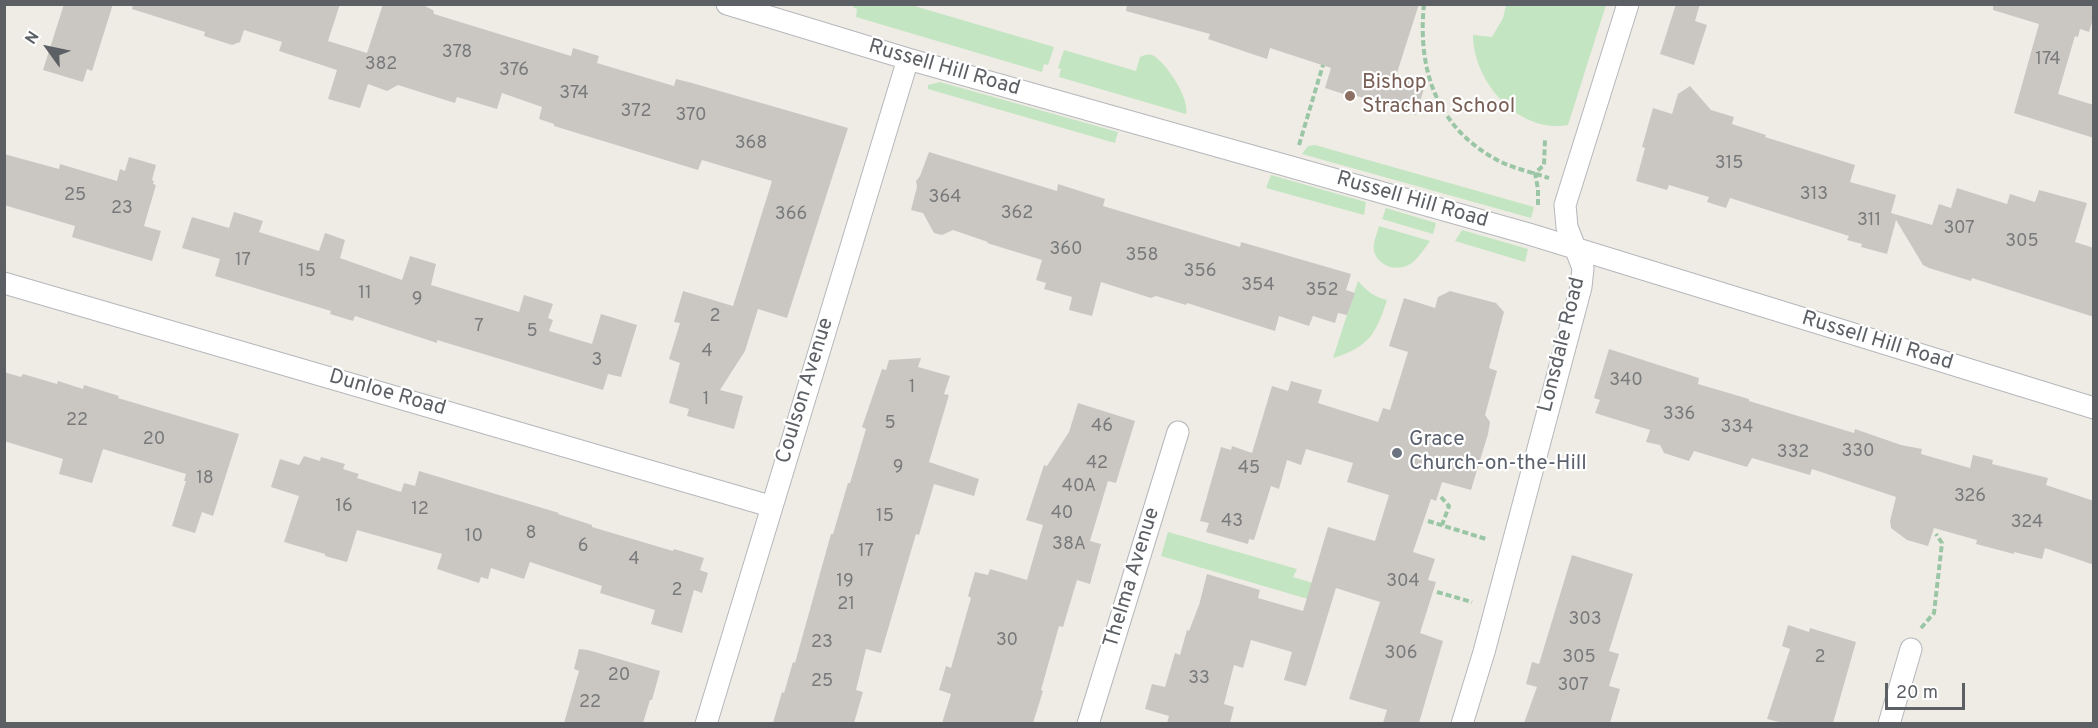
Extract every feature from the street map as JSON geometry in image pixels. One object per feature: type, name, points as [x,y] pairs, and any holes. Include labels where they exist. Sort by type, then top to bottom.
[{"type":"street","name":"Russell Hill Road","points":[[727,4],[908,60],[1390,194],[2094,408]]},
{"type":"street","name":"Lonsdale Road","points":[[1462,723],[1484,652],[1581,287],[1582,268],[1567,227],[1565,205],[1628,4]]},
{"type":"street","name":"Coulson Avenue","points":[[706,723],[770,506],[908,60]]},
{"type":"street","name":"Dunloe Road","points":[[4,283],[770,506]]},
{"type":"street","name":"Thelma Avenue","points":[[1088,723],[1178,432]]},
{"type":"street","points":[[1890,723],[1911,649]]},
{"type":"path","points":[[1424,4],[1421,34],[1427,72],[1430,85],[1448,118],[1461,134],[1503,163],[1554,179]]},
{"type":"path","points":[[1298,148],[1323,65]]},
{"type":"path","points":[[1534,173],[1544,165],[1545,140]]},
{"type":"path","points":[[1534,173],[1538,189],[1538,205]]},
{"type":"path","points":[[1441,497],[1449,506],[1442,525]]},
{"type":"path","points":[[1428,521],[1486,539]]},
{"type":"path","points":[[1911,649],[1922,626],[1934,613],[1942,543],[1936,534]]},
{"type":"path","points":[[1437,592],[1472,602]]},
{"type":"green space","points":[[854,4],[911,5],[1054,47],[1048,65],[1044,64],[1042,72],[856,17],[857,9],[853,7]]},
{"type":"green space","points":[[1506,5],[1606,5],[1568,125],[1550,126],[1516,113],[1490,87],[1481,70],[1475,53],[1473,35],[1492,37],[1503,18]]},
{"type":"green space","points":[[1064,50],[1136,71],[1140,57],[1149,54],[1154,56],[1165,66],[1181,91],[1185,100],[1186,114],[1059,77],[1061,69],[1058,68]]},
{"type":"green space","points":[[940,82],[1118,132],[1115,143],[928,89],[928,85]]},
{"type":"green space","points":[[1315,145],[1534,207],[1531,218],[1302,154],[1308,146]]},
{"type":"green space","points":[[1271,175],[1366,202],[1364,215],[1266,188]]},
{"type":"green space","points":[[1386,208],[1436,223],[1433,234],[1382,219]]},
{"type":"green space","points":[[1379,226],[1430,241],[1412,263],[1397,268],[1391,267],[1382,263],[1374,251]]},
{"type":"green space","points":[[1462,230],[1528,249],[1525,262],[1455,241]]},
{"type":"green space","points":[[1358,281],[1371,293],[1387,300],[1379,322],[1369,338],[1355,349],[1333,358]]},
{"type":"green space","points":[[1168,532],[1297,569],[1293,577],[1313,583],[1308,599],[1161,556]]},
{"type":"building","points":[[64,4],[113,4],[92,71],[87,69],[83,82],[43,70]]},
{"type":"building","points":[[133,4],[340,4],[328,41],[367,53],[383,4],[421,4],[433,10],[434,14],[571,56],[573,48],[599,56],[597,63],[674,86],[676,79],[848,128],[787,318],[758,309],[745,351],[720,390],[743,396],[734,429],[687,416],[689,409],[669,403],[680,363],[669,359],[680,323],[674,322],[683,291],[733,306],[772,181],[702,160],[698,170],[554,126],[554,124],[539,119],[542,107],[502,93],[497,109],[457,97],[455,103],[398,85],[387,91],[368,84],[360,108],[328,99],[337,70],[279,51],[282,42],[244,30],[240,42],[232,45],[204,36],[205,32],[132,9]]},
{"type":"building","points":[[1127,4],[1419,4],[1396,76],[1425,85],[1416,115],[1325,88],[1331,68],[1270,48],[1267,59],[1208,39],[1210,34],[1126,11]]},
{"type":"building","points":[[1676,4],[1700,4],[1695,21],[1707,25],[1694,65],[1660,54]]},
{"type":"building","points":[[1993,4],[2094,4],[2094,16],[2089,32],[2080,29],[2078,37],[2075,36],[2058,94],[2094,105],[2094,138],[2014,113],[2039,24],[1993,10]]},
{"type":"building","points":[[1690,86],[1711,110],[1734,117],[1732,124],[1766,135],[1765,137],[1855,165],[1850,182],[1896,195],[1891,213],[1932,225],[1939,204],[1951,208],[1957,188],[2007,204],[2010,194],[2035,202],[2039,190],[2087,203],[2075,242],[2094,248],[2094,317],[1972,278],[1971,281],[1929,268],[1923,265],[1896,220],[1887,254],[1861,247],[1862,244],[1847,240],[1849,236],[1730,198],[1726,208],[1707,202],[1709,197],[1669,185],[1667,190],[1636,181],[1645,148],[1642,147],[1653,108],[1672,114],[1678,94]]},
{"type":"building","points":[[929,152],[1057,191],[1058,184],[1105,199],[1103,206],[1240,247],[1241,242],[1351,274],[1346,290],[1355,293],[1347,315],[1338,313],[1335,323],[1313,316],[1309,326],[1279,316],[1275,331],[1187,303],[1186,305],[1156,296],[1151,298],[1101,282],[1092,316],[1069,310],[1072,297],[1044,289],[1046,283],[1036,280],[1042,260],[953,230],[942,235],[934,233],[923,213],[911,210],[917,187],[916,181]]},
{"type":"building","points":[[4,154],[59,169],[60,164],[117,181],[120,169],[125,171],[129,157],[156,165],[152,180],[156,185],[144,226],[161,231],[152,261],[72,237],[75,226],[4,205]]},
{"type":"building","points":[[234,212],[263,221],[259,232],[319,251],[325,233],[345,240],[340,258],[402,280],[410,256],[436,264],[431,285],[519,312],[524,295],[553,304],[548,318],[553,320],[549,331],[592,344],[601,314],[637,325],[621,377],[608,374],[603,390],[437,340],[437,343],[355,316],[353,321],[330,314],[331,311],[215,276],[220,259],[182,248],[192,217],[229,228]]},
{"type":"building","points":[[1450,291],[1496,303],[1504,312],[1489,368],[1497,371],[1485,415],[1490,422],[1488,434],[1471,490],[1442,482],[1436,501],[1431,499],[1413,552],[1435,559],[1428,580],[1436,582],[1420,633],[1443,641],[1419,723],[1383,723],[1387,710],[1349,699],[1380,602],[1336,588],[1306,686],[1284,680],[1292,652],[1251,640],[1243,668],[1234,665],[1224,704],[1234,707],[1230,723],[1167,723],[1169,716],[1145,709],[1152,684],[1165,687],[1175,653],[1180,655],[1187,630],[1189,631],[1199,605],[1207,574],[1260,590],[1258,598],[1303,611],[1328,527],[1375,541],[1389,495],[1347,482],[1353,463],[1306,449],[1301,465],[1287,460],[1279,489],[1271,486],[1254,540],[1249,539],[1248,544],[1206,532],[1209,523],[1200,521],[1221,447],[1231,450],[1232,446],[1252,453],[1272,386],[1288,391],[1291,381],[1322,390],[1318,403],[1378,422],[1383,408],[1390,410],[1408,352],[1389,346],[1404,298],[1435,308],[1438,297]]},
{"type":"building","points":[[1609,349],[1699,378],[1698,384],[1749,399],[1749,401],[1854,433],[1855,429],[1901,445],[1922,449],[1921,454],[1970,468],[1973,455],[1993,460],[1992,464],[2048,478],[2046,485],[2094,501],[2094,565],[2045,548],[2042,559],[2014,552],[2014,554],[1976,544],[1977,540],[1934,528],[1928,546],[1907,540],[1891,528],[1890,521],[1896,497],[1812,469],[1810,475],[1752,458],[1747,467],[1694,451],[1689,461],[1664,453],[1660,445],[1646,442],[1650,430],[1595,413],[1600,400],[1594,398]]},
{"type":"building","points":[[921,358],[918,367],[950,376],[944,394],[949,395],[929,462],[979,479],[974,496],[934,484],[919,535],[916,534],[881,653],[866,649],[856,690],[863,692],[854,723],[773,723],[793,662],[795,663],[831,534],[833,534],[848,483],[850,483],[866,429],[862,427],[882,369],[886,370],[889,360]]},
{"type":"building","points":[[4,372],[21,377],[23,374],[57,384],[58,381],[83,389],[84,385],[119,396],[118,398],[239,434],[213,516],[202,512],[195,533],[172,526],[186,481],[184,481],[186,474],[103,449],[92,483],[59,474],[63,459],[4,441]]},
{"type":"building","points":[[1078,403],[1135,421],[1116,483],[1108,481],[1090,541],[1101,544],[1090,584],[1077,580],[1063,627],[1059,626],[1033,723],[942,723],[951,694],[939,690],[946,666],[951,668],[971,598],[968,596],[975,572],[988,575],[990,569],[1027,580],[1043,525],[1026,520],[1044,465],[1047,466],[1069,432]]},
{"type":"building","points":[[304,456],[320,461],[321,457],[345,464],[343,469],[359,474],[357,478],[401,492],[404,483],[415,486],[419,471],[559,513],[592,525],[592,527],[704,558],[700,570],[708,573],[702,593],[694,590],[682,633],[651,624],[655,610],[600,593],[602,586],[530,562],[524,579],[491,568],[488,579],[481,577],[479,583],[437,569],[442,554],[357,530],[347,562],[284,542],[299,496],[271,487],[280,459],[299,465]]},
{"type":"building","points":[[1572,555],[1633,574],[1609,651],[1619,654],[1609,686],[1620,689],[1610,723],[1524,723],[1537,687],[1526,684],[1532,662],[1539,664]]},
{"type":"building","points":[[1788,625],[1809,632],[1810,628],[1856,642],[1833,723],[1783,723],[1767,719],[1790,649],[1782,646]]},
{"type":"building","points":[[579,649],[660,671],[643,723],[564,723],[579,671],[574,669]]},
{"type":"place","name":"Bishop Strachan School","points":[[1350,96]]},
{"type":"place","name":"Grace Church-on-the-Hill","points":[[1397,453]]}]
